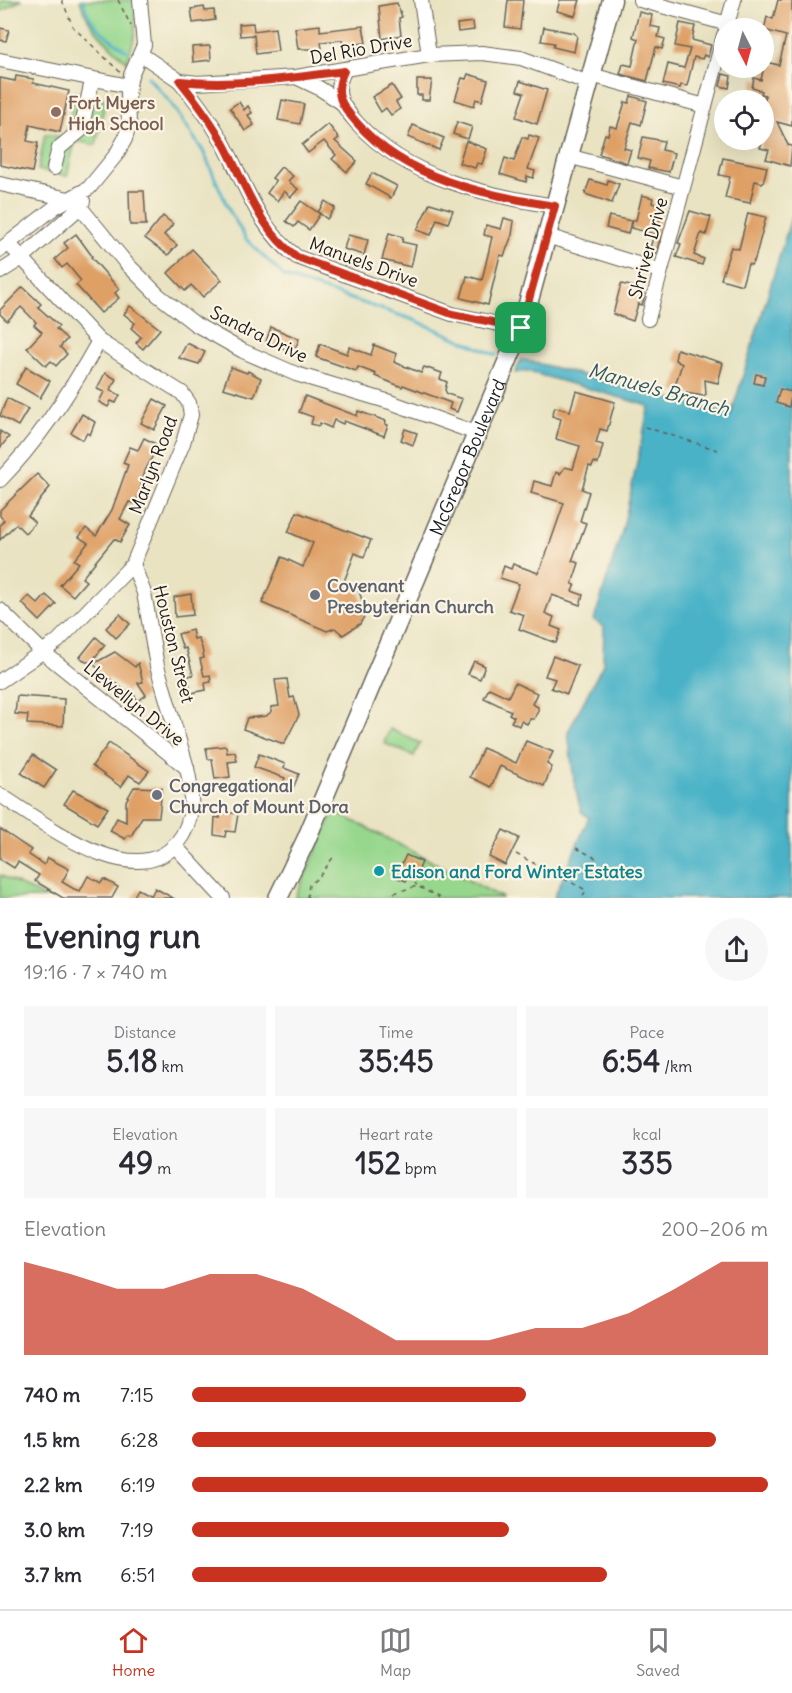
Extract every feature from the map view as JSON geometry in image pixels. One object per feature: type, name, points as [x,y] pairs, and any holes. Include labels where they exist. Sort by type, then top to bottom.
[{"type":"main road","name":"McGregor Boulevard","points":[[279,898],[306,840],[521,328],[612,0]]},
{"type":"street","points":[[0,272],[22,258],[75,203],[116,155],[126,139],[129,126],[129,83],[142,55],[144,27],[140,0]]},
{"type":"street","points":[[421,0],[429,55]]},
{"type":"street","points":[[640,0],[714,25]]},
{"type":"street","name":"Shriver Drive","points":[[729,18],[734,0]]},
{"type":"street","name":"Del Rio Drive","points":[[180,81],[217,82],[296,77],[344,71],[429,55],[482,52],[521,58],[590,79],[705,106]]},
{"type":"street","points":[[142,55],[180,81]]},
{"type":"street","points":[[0,60],[92,81],[129,83]]},
{"type":"street","points":[[339,101],[338,88],[344,71]]},
{"type":"street","name":"Shriver Drive","points":[[648,319],[714,73]]},
{"type":"street","points":[[296,77],[339,101],[376,143],[409,164],[487,194],[555,206]]},
{"type":"street","points":[[54,168],[59,148],[81,130],[92,81]]},
{"type":"street","name":"Manuels Drive","points":[[180,81],[216,131],[261,219],[285,248],[297,257],[452,314],[521,328]]},
{"type":"street","name":"Shriver Drive","points":[[568,156],[683,187]]},
{"type":"street","points":[[0,184],[75,203]]},
{"type":"street","points":[[5,247],[75,203]]},
{"type":"street","name":"Sandra Drive","points":[[75,203],[126,263],[152,289],[174,308],[217,337],[296,374],[390,402],[476,433]]},
{"type":"street","points":[[547,236],[660,271]]},
{"type":"street","name":"Marlyn Road","points":[[0,681],[58,641],[133,564],[183,443],[191,416],[189,403],[182,393],[99,341],[22,258],[5,247]]},
{"type":"street","points":[[0,480],[42,431],[78,378],[99,341]]},
{"type":"street","name":"Houston Street","points":[[133,564],[144,593],[157,666],[187,768]]},
{"type":"street","name":"Llewellyn Drive","points":[[0,610],[43,652],[187,768],[191,792],[190,818],[185,832],[174,845]]},
{"type":"street","points":[[156,745],[168,741],[177,731]]},
{"type":"street","points":[[0,795],[82,845],[109,858],[130,861],[152,860],[174,845],[223,898]]},
{"type":"path","points":[[62,0],[74,27],[129,83]]},
{"type":"path","points":[[118,0],[130,26],[144,27]]},
{"type":"path","points":[[645,428],[721,451]]},
{"type":"path","points":[[576,848],[596,858]]},
{"type":"path","points":[[516,854],[586,890],[582,898]]},
{"type":"path","points":[[307,898],[310,882],[319,877],[334,856]]},
{"type":"path","points":[[408,877],[417,886],[440,898]]},
{"type":"path","points":[[394,893],[417,886]]},
{"type":"green space","points":[[5,0],[21,0],[0,12],[0,3]]},
{"type":"green space","points":[[80,0],[135,0],[135,35],[127,62],[93,26]]},
{"type":"green space","points":[[75,92],[106,99],[96,145],[75,141],[67,176],[38,170],[45,134],[65,138]]},
{"type":"green space","points":[[390,729],[420,743],[414,756],[384,743]]},
{"type":"green space","name":"Edison and Ford Winter Estates","points":[[334,811],[503,898],[295,898]]},
{"type":"green space","points":[[0,875],[46,898],[0,898]]},
{"type":"water","points":[[792,215],[792,898],[554,898],[589,817],[581,812],[574,781],[568,732],[603,664],[604,627],[594,620],[623,528],[649,406],[526,371],[515,373],[521,359],[731,415]]},
{"type":"building","points":[[508,0],[523,0],[520,29],[505,27]]},
{"type":"building","points":[[560,0],[580,0],[575,16],[557,11]]},
{"type":"building","points":[[778,0],[792,0],[792,126],[777,122],[788,145],[792,146],[790,166],[766,159],[769,150],[774,150],[774,90],[752,88],[754,78],[761,80],[761,78],[774,78],[774,64],[779,65],[786,36],[774,33],[773,18]]},
{"type":"building","points":[[397,3],[402,17],[399,18],[401,35],[382,39],[379,6]]},
{"type":"building","points":[[204,7],[205,11],[214,10],[215,20],[193,23],[191,9]]},
{"type":"building","points":[[639,12],[652,15],[650,26],[660,28],[658,37],[665,39],[662,49],[656,47],[647,81],[620,74],[623,64],[632,66],[638,39],[633,37]]},
{"type":"building","points":[[473,22],[474,30],[458,32],[457,24]]},
{"type":"building","points":[[253,23],[254,31],[275,28],[278,51],[256,54],[254,35],[240,36],[239,24]]},
{"type":"building","points":[[680,23],[695,26],[692,40],[711,45],[708,57],[704,55],[702,59],[694,57],[687,86],[681,85],[680,88],[663,84],[668,64],[684,68],[690,49],[675,46]]},
{"type":"building","points":[[320,25],[320,31],[363,26],[366,43],[343,45],[342,40],[321,42],[322,49],[298,49],[295,28]]},
{"type":"building","points":[[544,27],[574,33],[577,36],[574,52],[553,47],[554,43],[541,41]]},
{"type":"building","points":[[0,28],[9,30],[6,41],[0,40]]},
{"type":"building","points":[[210,46],[211,60],[193,62],[192,47]]},
{"type":"building","points":[[468,74],[488,80],[482,101],[476,99],[474,106],[455,100],[462,78],[466,79]]},
{"type":"building","points":[[16,76],[34,79],[33,83],[69,91],[60,132],[30,125],[27,141],[38,143],[32,172],[0,165],[0,78],[15,81]]},
{"type":"building","points":[[722,78],[731,78],[729,88],[720,86]]},
{"type":"building","points":[[417,80],[432,80],[429,100],[422,100],[422,95],[417,95]]},
{"type":"building","points":[[520,81],[547,90],[537,124],[516,117],[524,93],[517,91]]},
{"type":"building","points":[[392,85],[401,99],[396,102],[400,109],[391,115],[386,108],[381,112],[372,97]]},
{"type":"building","points":[[631,96],[647,101],[641,125],[632,122],[624,148],[631,150],[627,163],[599,154],[605,134],[608,135],[610,126],[617,128],[625,102],[629,103]]},
{"type":"building","points":[[282,100],[304,104],[300,124],[278,120]]},
{"type":"building","points":[[239,102],[244,110],[248,106],[252,113],[248,115],[254,125],[245,131],[230,108]]},
{"type":"building","points":[[457,122],[472,127],[468,139],[453,134]]},
{"type":"building","points":[[328,124],[339,138],[335,141],[357,161],[347,172],[332,159],[336,155],[324,141],[308,153],[302,145]]},
{"type":"building","points":[[413,125],[444,138],[439,150],[408,137]]},
{"type":"building","points":[[529,135],[539,138],[528,169],[535,171],[533,178],[527,176],[526,182],[500,174],[505,158],[514,161],[522,137],[528,139]]},
{"type":"building","points":[[643,137],[664,141],[662,150],[674,153],[669,172],[648,168],[650,161],[638,158]]},
{"type":"building","points":[[466,141],[487,149],[482,164],[477,163],[475,168],[459,163]]},
{"type":"building","points":[[723,158],[767,167],[763,183],[755,181],[750,203],[725,198],[730,177],[719,175]]},
{"type":"building","points":[[281,167],[293,176],[288,181],[298,189],[291,197],[284,191],[277,201],[267,193],[276,181],[272,178]]},
{"type":"building","points":[[372,173],[397,186],[391,198],[366,184]]},
{"type":"building","points":[[590,180],[607,185],[608,180],[619,184],[612,203],[585,194]]},
{"type":"building","points":[[129,191],[144,191],[146,225],[130,225]]},
{"type":"building","points":[[642,195],[653,198],[652,203],[661,206],[658,235],[631,228],[633,220],[636,220]]},
{"type":"building","points":[[301,201],[320,214],[309,230],[298,222],[294,227],[286,221]]},
{"type":"building","points":[[325,201],[335,208],[327,219],[318,212]]},
{"type":"building","points":[[430,203],[453,210],[448,223],[437,219],[431,235],[417,230]]},
{"type":"building","points":[[690,211],[711,217],[706,235],[701,233],[694,255],[704,259],[702,265],[676,257],[681,244],[678,243]]},
{"type":"building","points":[[748,213],[766,217],[755,259],[751,265],[748,264],[742,285],[721,279],[731,247],[739,249]]},
{"type":"building","points":[[163,216],[173,224],[164,235],[177,245],[168,255],[145,238]]},
{"type":"building","points":[[609,216],[631,221],[628,234],[606,228]]},
{"type":"building","points":[[504,218],[514,221],[512,235],[504,256],[500,255],[488,305],[461,298],[467,276],[482,280],[492,237],[484,235],[486,225],[501,229]]},
{"type":"building","points":[[389,233],[403,237],[402,242],[416,245],[411,267],[382,260]]},
{"type":"building","points":[[76,234],[91,257],[119,289],[115,293],[119,298],[101,313],[76,285],[81,281],[67,264],[62,268],[55,259],[68,248],[64,243]]},
{"type":"building","points":[[654,234],[661,236],[656,254],[649,252]]},
{"type":"building","points":[[348,235],[368,240],[364,255],[344,249]]},
{"type":"building","points":[[192,249],[222,280],[203,297],[191,285],[185,291],[168,273]]},
{"type":"building","points":[[621,284],[636,287],[635,291],[645,294],[642,305],[638,304],[633,321],[613,314]]},
{"type":"building","points":[[23,287],[41,304],[38,307],[59,326],[56,329],[67,339],[60,347],[67,354],[56,366],[51,361],[46,366],[27,348],[42,332],[34,325],[36,322],[21,307],[7,321],[0,314],[0,310]]},
{"type":"building","points":[[130,306],[160,329],[143,349],[136,343],[141,337],[131,328],[135,323],[124,314]]},
{"type":"building","points":[[271,327],[299,339],[296,347],[289,344],[287,350],[266,342]]},
{"type":"building","points":[[187,343],[205,352],[199,364],[179,358]]},
{"type":"building","points":[[320,344],[347,354],[349,347],[371,355],[374,345],[397,354],[394,362],[421,373],[424,367],[442,373],[440,379],[447,382],[445,390],[447,394],[462,399],[457,412],[449,409],[451,403],[403,385],[402,387],[358,367],[356,371],[316,357]]},
{"type":"building","points":[[677,349],[723,363],[718,383],[705,380],[706,394],[704,396],[673,391],[682,364],[675,360]]},
{"type":"building","points":[[26,367],[50,381],[40,398],[16,384]]},
{"type":"building","points":[[231,367],[247,373],[248,371],[261,378],[254,397],[223,388]]},
{"type":"building","points":[[105,373],[116,379],[110,390],[120,395],[116,403],[111,401],[108,407],[99,402],[104,392],[97,389]]},
{"type":"building","points":[[756,374],[765,376],[763,385],[754,383]]},
{"type":"building","points":[[780,389],[792,392],[789,407],[776,403]]},
{"type":"building","points":[[576,391],[615,402],[607,431],[600,429],[596,443],[603,445],[598,464],[594,462],[592,467],[589,466],[582,489],[589,492],[580,521],[586,523],[572,561],[579,563],[572,591],[583,595],[580,605],[552,595],[545,613],[554,617],[551,626],[561,630],[556,643],[519,629],[524,615],[509,610],[519,584],[500,578],[504,566],[511,569],[513,564],[538,573],[547,552],[564,503],[531,493],[534,481],[552,486],[556,472],[560,474],[565,467],[573,469],[580,446],[556,439],[561,419],[552,416],[555,407],[570,411]]},
{"type":"building","points":[[305,396],[357,416],[358,411],[386,421],[385,424],[388,425],[384,436],[344,421],[343,424],[334,420],[331,428],[320,423],[319,426],[311,424],[313,417],[299,412]]},
{"type":"building","points":[[7,398],[28,409],[18,426],[0,416]]},
{"type":"building","points":[[154,399],[167,406],[154,430],[141,423]]},
{"type":"building","points":[[82,414],[95,422],[90,435],[87,433],[83,440],[71,433]]},
{"type":"building","points":[[405,429],[417,433],[413,445],[401,440]]},
{"type":"building","points":[[0,431],[9,437],[0,448]]},
{"type":"building","points":[[144,438],[158,445],[145,471],[136,504],[129,502],[120,519],[130,525],[120,542],[114,539],[82,578],[86,581],[73,596],[60,585],[79,563],[74,560],[88,543],[79,537],[86,528],[96,536],[112,510],[128,465],[123,463],[130,447],[138,450]]},
{"type":"building","points":[[37,474],[50,487],[28,516],[35,523],[25,533],[16,524],[0,540],[0,525],[4,520],[0,516],[0,510]]},
{"type":"building","points":[[297,512],[371,540],[364,557],[355,553],[343,584],[359,591],[366,613],[360,624],[343,635],[335,628],[327,631],[262,603],[282,557],[303,567],[313,543],[288,532]]},
{"type":"building","points":[[191,594],[193,615],[175,617],[174,597]]},
{"type":"building","points":[[46,595],[56,604],[40,621],[22,603],[29,596],[38,604]]},
{"type":"building","points":[[120,614],[130,624],[116,638],[106,628]]},
{"type":"building","points":[[192,630],[194,639],[198,638],[202,648],[204,658],[200,659],[204,676],[210,675],[211,682],[205,683],[206,690],[191,693],[188,676],[193,675],[186,648],[183,649],[178,634]]},
{"type":"building","points":[[96,637],[105,645],[91,662],[86,662],[80,657]]},
{"type":"building","points":[[115,652],[135,667],[138,663],[143,682],[138,683],[146,695],[138,701],[130,689],[127,692],[109,678],[107,681],[99,675],[102,672],[93,664]]},
{"type":"building","points":[[553,656],[578,666],[567,694],[551,688],[555,679],[545,676]]},
{"type":"building","points":[[474,661],[485,666],[480,679],[468,674]]},
{"type":"building","points":[[287,679],[290,698],[294,697],[299,715],[284,744],[243,729],[247,718],[266,716],[271,712],[271,707],[279,706],[275,680]]},
{"type":"building","points":[[515,683],[537,693],[532,704],[538,707],[534,719],[530,719],[527,724],[521,721],[519,726],[511,722],[514,717],[509,714],[511,711],[484,698],[489,688],[508,697]]},
{"type":"building","points":[[17,696],[64,699],[63,726],[27,724],[28,715],[15,714]]},
{"type":"building","points":[[526,741],[553,752],[547,764],[552,767],[544,786],[500,766],[491,787],[470,777],[483,748],[516,763]]},
{"type":"building","points":[[109,743],[149,771],[140,782],[129,775],[121,787],[92,766]]},
{"type":"building","points":[[226,746],[227,753],[235,752],[237,761],[228,762],[230,777],[215,779],[212,759],[208,759],[206,748]]},
{"type":"building","points":[[259,754],[285,764],[284,768],[299,774],[291,793],[281,789],[285,778],[254,767]]},
{"type":"building","points":[[33,755],[56,770],[44,788],[21,773]]},
{"type":"building","points":[[134,787],[162,788],[159,817],[142,817],[131,836],[128,835],[125,839],[110,831],[117,818],[126,822],[126,801]]},
{"type":"building","points":[[73,790],[108,808],[97,824],[64,804]]},
{"type":"building","points":[[221,811],[238,814],[235,832],[226,831],[225,837],[214,835],[215,817],[220,818]]},
{"type":"building","points":[[0,829],[31,850],[28,854],[44,865],[48,858],[69,869],[62,882],[80,891],[88,876],[101,883],[104,879],[118,887],[112,898],[63,898],[35,881],[39,875],[18,862],[14,868],[0,859]]},
{"type":"building","points":[[503,830],[519,838],[505,865],[489,857]]},
{"type":"building","points":[[406,855],[422,862],[418,872],[412,869],[406,881],[396,877]]},
{"type":"building","points":[[155,888],[173,898],[133,898],[138,889],[151,896]]},
{"type":"waterway","name":"Manuels Branch","points":[[83,0],[94,24],[127,51]]},
{"type":"waterway","name":"Manuels Branch","points":[[148,77],[170,102],[203,151],[229,210],[246,239],[285,277],[414,320],[496,355]]},
{"type":"place","name":"Fort Myers High School","points":[[56,112]]},
{"type":"place","name":"Covenant Presbyterian Church","points":[[315,595]]},
{"type":"place","name":"Congregational Church of Mount Dora","points":[[157,795]]},
{"type":"place","name":"Edison and Ford Winter Estates","points":[[379,871]]},
{"type":"route","points":[[344,71],[338,88],[339,101],[376,143],[397,158],[457,184],[487,194],[555,206],[521,328],[452,314],[297,257],[285,248],[261,219],[212,124],[180,81],[217,82],[296,77],[344,71]]}]
